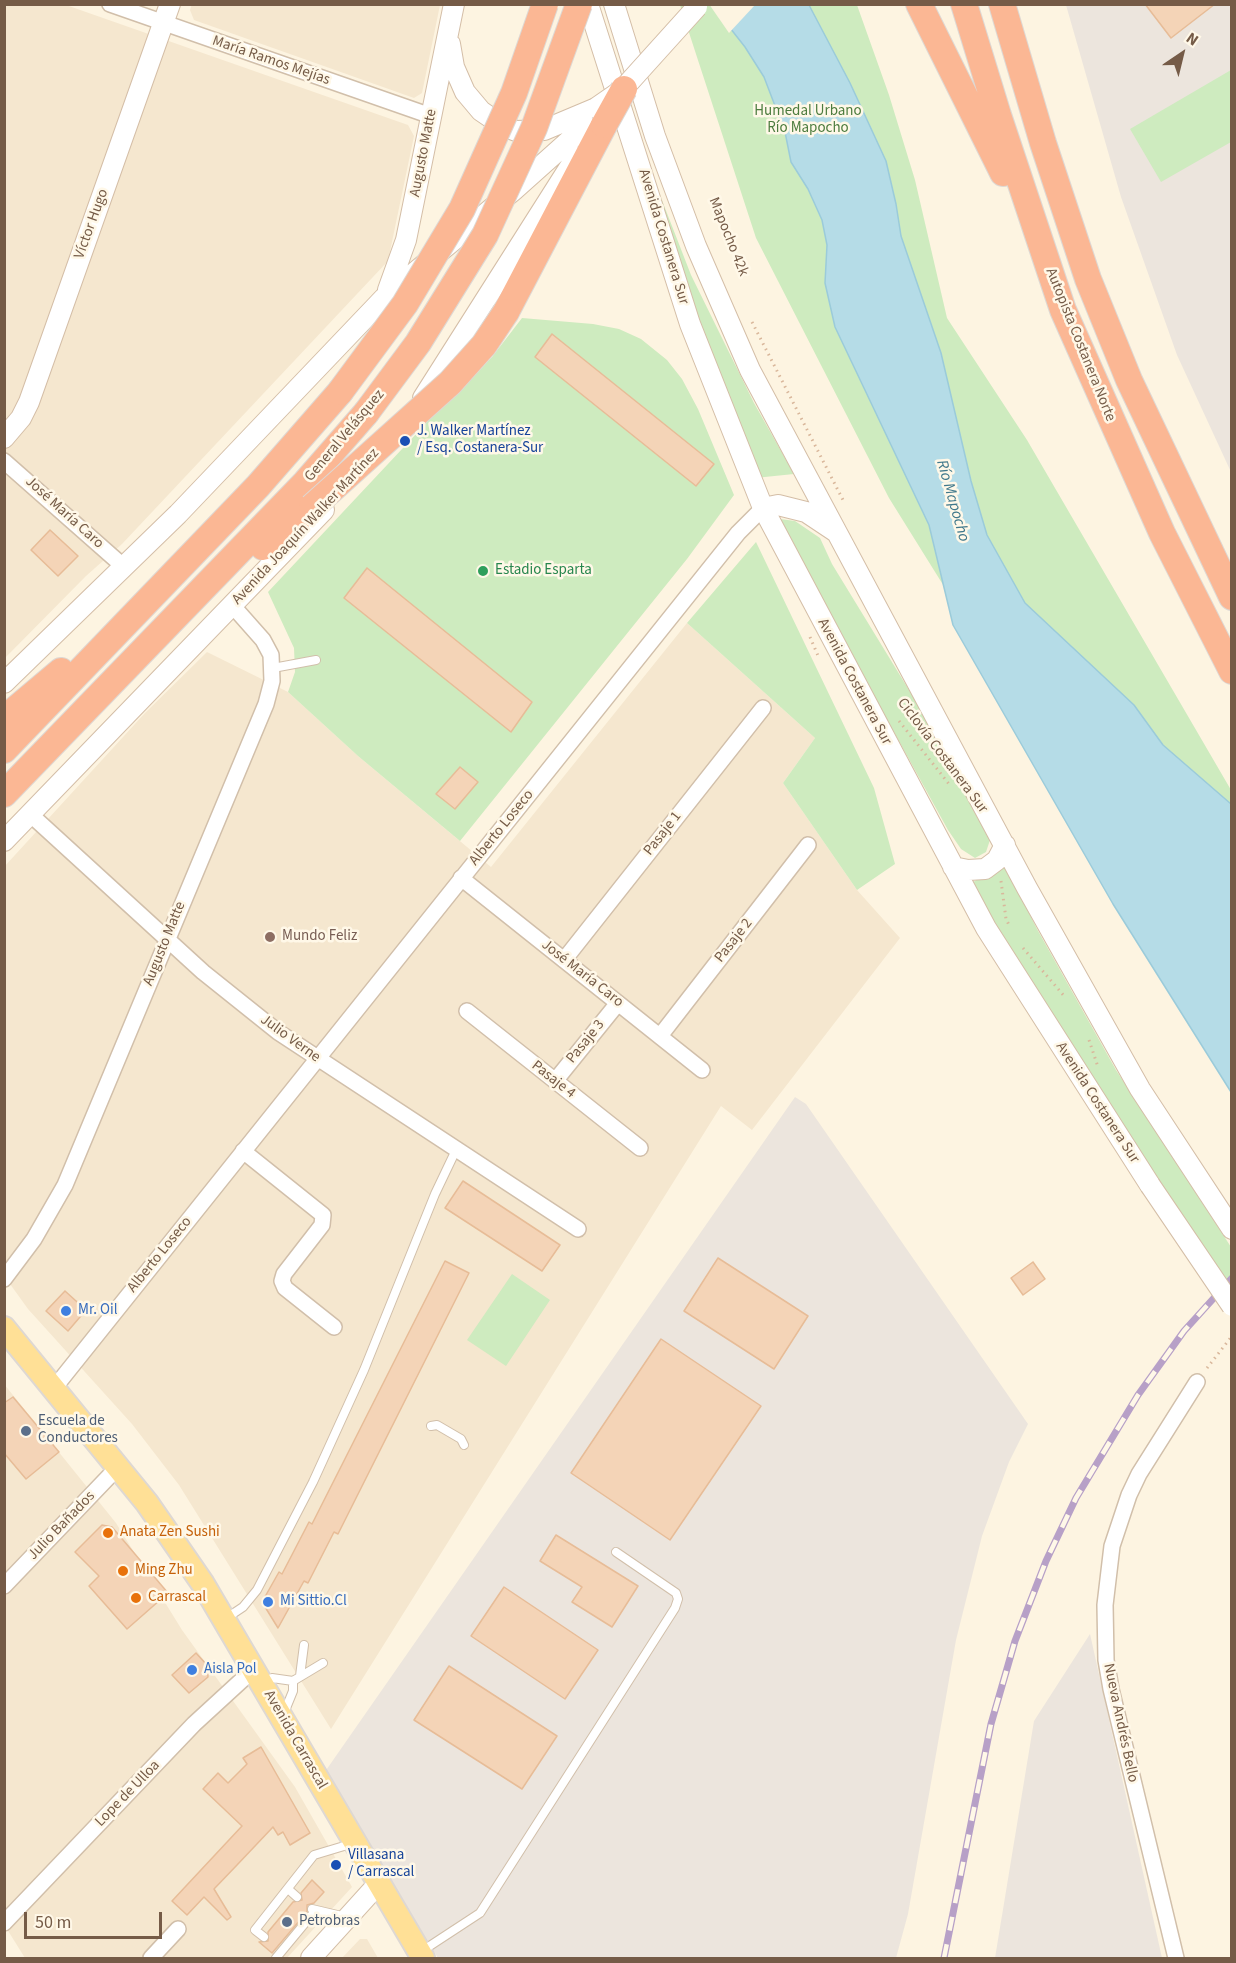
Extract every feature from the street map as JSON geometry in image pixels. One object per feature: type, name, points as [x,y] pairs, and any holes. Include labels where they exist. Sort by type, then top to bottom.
[{"type":"highway","points":[[4,750],[192,556],[299,441],[340,392],[405,304],[457,218],[506,114],[545,4]]},
{"type":"highway","name":"General Velásquez","points":[[4,794],[305,483],[366,413],[418,343],[486,235],[538,120],[579,4]]},
{"type":"highway","points":[[919,4],[1044,256]]},
{"type":"highway","name":"Autopista Costanera Norte","points":[[964,4],[1044,256],[1068,320],[1135,475],[1188,588],[1232,671]]},
{"type":"highway","points":[[1002,4],[1043,142],[1088,279],[1129,380],[1232,597]]},
{"type":"highway","points":[[1019,4],[1043,142]]},
{"type":"highway","points":[[163,629],[312,507],[450,383],[484,345],[506,312],[600,117],[624,89]]},
{"type":"highway","points":[[4,719],[192,556]]},
{"type":"main road","name":"Víctor Hugo","points":[[4,438],[21,418],[28,402],[170,4]]},
{"type":"main road","name":"Augusto Matte","points":[[384,298],[398,268],[406,240],[454,4]]},
{"type":"main road","name":"Avenida Costanera Sur","points":[[588,4],[690,324],[763,508],[953,867],[1010,968],[1150,1185],[1232,1306]]},
{"type":"main road","name":"Avenida Costanera Sur","points":[[614,4],[655,136],[722,308],[750,370],[838,534],[1001,853],[1140,1089],[1232,1229]]},
{"type":"main road","points":[[624,89],[699,5]]},
{"type":"main road","points":[[450,24],[450,44],[458,78],[471,101],[492,120],[516,131],[530,132],[600,117]]},
{"type":"main road","points":[[4,683],[218,474],[384,298],[600,117]]},
{"type":"main road","name":"Avenida Joaquín Walker Martínez","points":[[4,841],[360,472],[419,402],[458,346],[600,117]]},
{"type":"main road","points":[[763,508],[778,505],[806,512],[838,534]]},
{"type":"main road","points":[[953,867],[979,870],[1001,853]]},
{"type":"main road","name":"Avenida Carrascal","points":[[4,1328],[119,1466],[174,1541],[257,1675],[422,1956]]},
{"type":"main road","points":[[311,1959],[379,1883]]},
{"type":"street","name":"María Ramos Mejías","points":[[110,4],[431,116]]},
{"type":"street","name":"José María Caro","points":[[4,461],[123,566]]},
{"type":"street","name":"Alberto Loseco","points":[[55,1388],[738,533],[763,508]]},
{"type":"street","points":[[232,605],[263,640],[271,655],[273,668]]},
{"type":"street","name":"Augusto Matte","points":[[4,1279],[34,1239],[65,1185],[266,704],[273,668]]},
{"type":"street","name":"Pasaje 1","points":[[564,960],[763,708]]},
{"type":"street","name":"Julio Verne","points":[[30,814],[241,1003],[317,1059],[578,1229]]},
{"type":"street","name":"Pasaje 2","points":[[660,1036],[808,845]]},
{"type":"street","name":"José María Caro","points":[[461,879],[702,1070]]},
{"type":"street","name":"Pasaje 3","points":[[555,1081],[618,1003]]},
{"type":"street","name":"Pasaje 4","points":[[467,1011],[640,1148]]},
{"type":"street","points":[[243,1151],[323,1215],[322,1225],[284,1274],[282,1281],[285,1288],[334,1327]]},
{"type":"street","name":"Nueva Andrés Bello","points":[[1176,1959],[1111,1689],[1106,1660],[1105,1605],[1112,1546],[1129,1495],[1139,1474],[1197,1382]]},
{"type":"street","name":"Julio Bañados","points":[[4,1586],[119,1466]]},
{"type":"street","name":"Lope de Ulloa","points":[[4,1923],[194,1724],[257,1675]]},
{"type":"street","points":[[152,1959],[178,1929]]},
{"type":"lane","points":[[273,668],[316,660]]},
{"type":"lane","points":[[224,1620],[243,1606],[257,1590],[313,1482],[364,1370],[435,1194],[456,1150]]},
{"type":"lane","points":[[431,1426],[437,1425],[461,1439],[464,1445]]},
{"type":"lane","points":[[422,1956],[480,1913],[675,1608],[678,1599],[676,1593],[616,1552]]},
{"type":"lane","points":[[300,1676],[304,1645]]},
{"type":"lane","points":[[257,1675],[292,1681],[323,1664]]},
{"type":"lane","points":[[281,1717],[289,1705],[292,1681]]},
{"type":"lane","points":[[264,1937],[255,1930],[314,1855],[355,1842]]},
{"type":"lane","points":[[288,1889],[297,1897]]},
{"type":"lane","points":[[275,1956],[313,1909],[348,1917]]},
{"type":"path","points":[[750,318],[826,466]]},
{"type":"path","name":"Ciclovía Costanera Sur","points":[[894,714],[955,792]]},
{"type":"path","points":[[1001,853],[1006,919],[1013,933]]},
{"type":"path","points":[[1016,941],[1065,998]]},
{"type":"path","points":[[1087,1036],[1101,1076]]},
{"type":"path","points":[[1197,1382],[1232,1336]]},
{"type":"shaded area","points":[[192,4],[440,5],[422,93],[414,98],[194,20],[190,10]]},
{"type":"shaded area","points":[[5,5],[66,5],[408,125],[414,136],[388,261],[122,544],[86,576],[5,658]]},
{"type":"shaded area","points":[[1066,5],[1231,5],[1231,472],[1177,355],[1121,197]]},
{"type":"shaded area","points":[[687,623],[815,738],[783,783],[857,890],[900,938],[752,1130],[721,1106],[331,1729],[179,1485],[132,1424],[28,1309],[5,1277],[4,867],[145,713],[207,652],[288,692],[358,756],[491,867]]},
{"type":"shaded area","points":[[795,1097],[806,1104],[1028,1424],[1009,1462],[982,1536],[956,1640],[908,1914],[896,1958],[438,1958],[322,1776]]},
{"type":"shaded area","points":[[4,1384],[116,1523],[182,1630],[295,1787],[352,1887],[287,1958],[25,1958],[5,1926]]},
{"type":"shaded area","points":[[1090,1634],[1162,1958],[995,1958],[1034,1721]]},
{"type":"shaded area","points":[[360,1939],[367,1939],[378,1958],[342,1958]]},
{"type":"green space","name":"Humedal Urbano Río Mapocho","points":[[680,5],[857,5],[889,95],[915,180],[947,318],[1027,440],[1231,790],[1231,1080],[988,657],[889,498],[756,238]]},
{"type":"green space","points":[[1231,70],[1231,142],[1161,182],[1130,129]]},
{"type":"green space","points":[[639,141],[691,275],[754,403],[794,474],[755,478],[659,208]]},
{"type":"green space","name":"Estadio Esparta","points":[[522,318],[593,324],[619,329],[641,339],[667,360],[682,379],[698,409],[734,495],[687,559],[460,841],[358,756],[288,692],[295,672],[294,648],[268,592],[417,433],[413,429],[472,378],[492,357]]},
{"type":"green space","points":[[780,519],[795,521],[820,538],[832,564],[942,744],[992,834],[986,852],[975,858],[961,849],[948,830],[820,598]]},
{"type":"green space","points":[[756,542],[874,788],[895,864],[857,890],[783,783],[815,738],[687,623]]},
{"type":"green space","points":[[1004,863],[1037,929],[1116,1070],[1231,1247],[1231,1292],[1168,1201],[970,884]]},
{"type":"green space","points":[[512,1274],[550,1300],[506,1366],[467,1340]]},
{"type":"water","name":"Río Mapocho","points":[[712,5],[809,5],[850,83],[886,161],[901,236],[941,353],[971,481],[987,535],[1025,603],[1134,705],[1163,745],[1231,804],[1231,1092],[1113,904],[953,625],[929,525],[835,327],[825,283],[827,245],[822,220],[808,189],[791,162],[785,132],[764,77],[745,47]]},
{"type":"pier","points":[[709,4],[755,4],[755,5],[729,33]]},
{"type":"building","points":[[1145,4],[1215,4],[1171,38]]},
{"type":"building","points":[[552,334],[714,464],[696,486],[535,357]]},
{"type":"building","points":[[50,530],[78,556],[58,576],[31,550]]},
{"type":"building","points":[[367,568],[532,702],[511,732],[344,598]]},
{"type":"building","points":[[460,767],[478,782],[455,809],[436,794]]},
{"type":"building","points":[[463,1181],[560,1245],[542,1271],[445,1208]]},
{"type":"building","points":[[718,1258],[808,1316],[774,1369],[684,1311]]},
{"type":"building","points":[[445,1261],[469,1273],[338,1534],[334,1532],[308,1583],[304,1581],[278,1628],[262,1602],[279,1572],[282,1574],[309,1522],[312,1524]]},
{"type":"building","points":[[1033,1262],[1045,1279],[1023,1295],[1011,1278]]},
{"type":"building","name":"Mr. Oil","points":[[65,1291],[86,1310],[68,1331],[46,1311]]},
{"type":"building","points":[[661,1339],[761,1406],[670,1540],[571,1473]]},
{"type":"building","points":[[13,1397],[59,1452],[26,1479],[4,1453],[4,1403]]},
{"type":"building","points":[[102,1525],[112,1527],[168,1593],[127,1629],[89,1586],[99,1576],[75,1552]]},
{"type":"building","points":[[556,1535],[638,1586],[612,1627],[572,1602],[582,1587],[540,1561]]},
{"type":"building","points":[[504,1587],[598,1650],[565,1699],[471,1636]]},
{"type":"building","name":"Aisla Pol","points":[[196,1653],[207,1665],[208,1677],[189,1693],[172,1675]]},
{"type":"building","points":[[449,1666],[557,1736],[522,1789],[414,1720]]},
{"type":"building","points":[[261,1747],[310,1833],[290,1845],[283,1832],[278,1835],[273,1827],[214,1889],[231,1917],[227,1920],[204,1897],[187,1915],[172,1901],[242,1826],[203,1789],[218,1773],[228,1783],[247,1764],[243,1758]]},
{"type":"building","name":"Petrobras","points":[[312,1880],[324,1892],[314,1903],[307,1905],[307,1912],[272,1953],[259,1942],[268,1941],[268,1932],[293,1902],[302,1900],[301,1893]]},
{"type":"railway","points":[[944,1958],[991,1724],[1015,1641],[1046,1561],[1076,1498],[1138,1395],[1184,1331],[1232,1278]]},
{"type":"place","name":"J. Walker Martínez / Esq. Costanera-Sur","points":[[405,441]]},
{"type":"place","name":"Estadio Esparta","points":[[483,571]]},
{"type":"place","name":"Mundo Feliz","points":[[270,937]]},
{"type":"place","name":"Mr. Oil","points":[[66,1311]]},
{"type":"place","name":"Escuela de Conductores","points":[[26,1431]]},
{"type":"place","name":"Anata Zen Sushi","points":[[108,1533]]},
{"type":"place","name":"Ming Zhu","points":[[123,1571]]},
{"type":"place","name":"Carrascal","points":[[136,1598]]},
{"type":"place","name":"Mi Sittio.Cl","points":[[268,1602]]},
{"type":"place","name":"Aisla Pol","points":[[192,1670]]},
{"type":"place","name":"Villasana / Carrascal","points":[[336,1865]]},
{"type":"place","name":"Petrobras","points":[[287,1922]]}]
